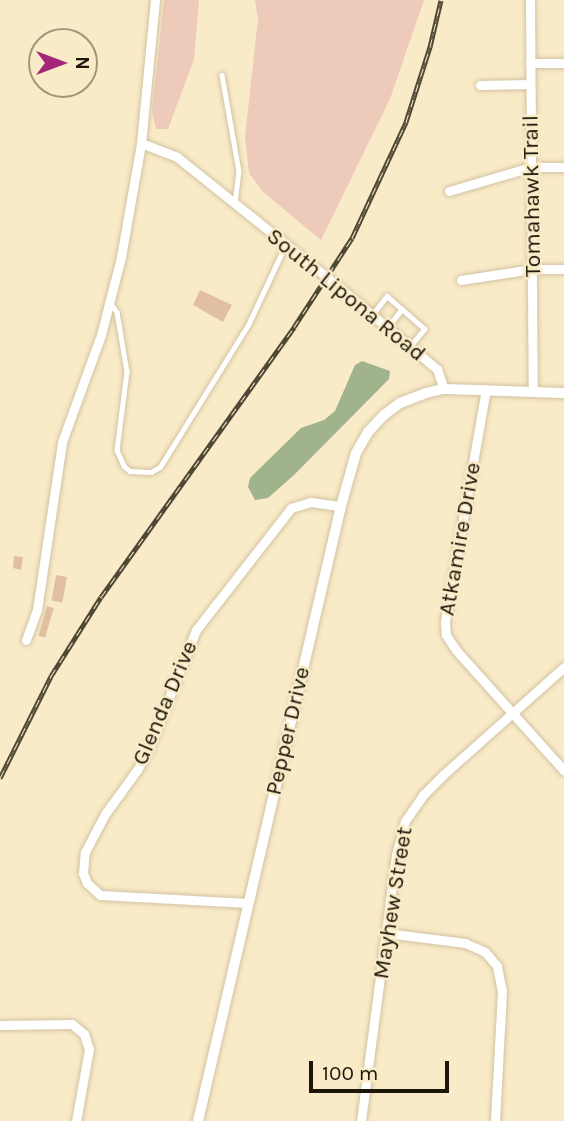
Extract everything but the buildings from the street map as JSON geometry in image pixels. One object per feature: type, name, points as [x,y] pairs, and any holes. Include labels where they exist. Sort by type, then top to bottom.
[{"type":"street","points":[[26,640],[37,610],[62,442],[110,303],[141,143],[155,0]]},
{"type":"street","name":"Tomahawk Trail","points":[[530,0],[533,392]]},
{"type":"street","points":[[530,63],[564,63]]},
{"type":"street","points":[[480,85],[530,84]]},
{"type":"street","name":"South Lipona Road","points":[[141,143],[177,157],[234,203],[437,369],[444,389]]},
{"type":"street","points":[[449,191],[531,167],[564,167]]},
{"type":"street","points":[[461,280],[532,268],[564,269]]},
{"type":"street","points":[[444,389],[564,393]]},
{"type":"street","name":"Pepper Drive","points":[[198,1121],[341,506],[356,453],[368,432],[400,403],[444,389]]},
{"type":"street","name":"Atkamire Drive","points":[[486,389],[445,630],[456,650],[564,771]]},
{"type":"street","name":"Glenda Drive","points":[[248,903],[100,895],[87,883],[83,873],[85,852],[105,814],[137,770],[149,748],[196,630],[291,508],[311,502],[341,506]]},
{"type":"street","name":"Mayhew Street","points":[[361,1121],[396,855],[409,813],[444,774],[564,667]]},
{"type":"street","points":[[386,933],[465,943],[485,952],[496,966],[502,991],[495,1121]]},
{"type":"street","points":[[0,1025],[72,1024],[87,1040],[89,1049],[76,1121]]},
{"type":"lane","points":[[222,75],[239,172],[234,203]]},
{"type":"lane","points":[[110,303],[117,312],[127,372],[117,450],[124,466],[130,471],[151,472],[160,467],[248,325],[285,246]]},
{"type":"lane","points":[[371,315],[387,296],[425,329],[410,347]]},
{"type":"lane","points":[[387,328],[402,309]]},
{"type":"shaded area","points":[[164,0],[199,0],[194,59],[168,129],[156,129],[152,112]]},
{"type":"shaded area","points":[[255,0],[424,0],[390,99],[321,240],[263,192],[249,173],[245,137],[258,19]]},
{"type":"shaded area","points":[[362,361],[390,371],[389,379],[294,475],[268,498],[255,500],[248,487],[250,478],[301,428],[324,420],[335,411],[355,365]]},
{"type":"railway","points":[[0,778],[51,676],[101,597],[294,327],[352,238],[406,122],[430,47],[441,0]]}]
